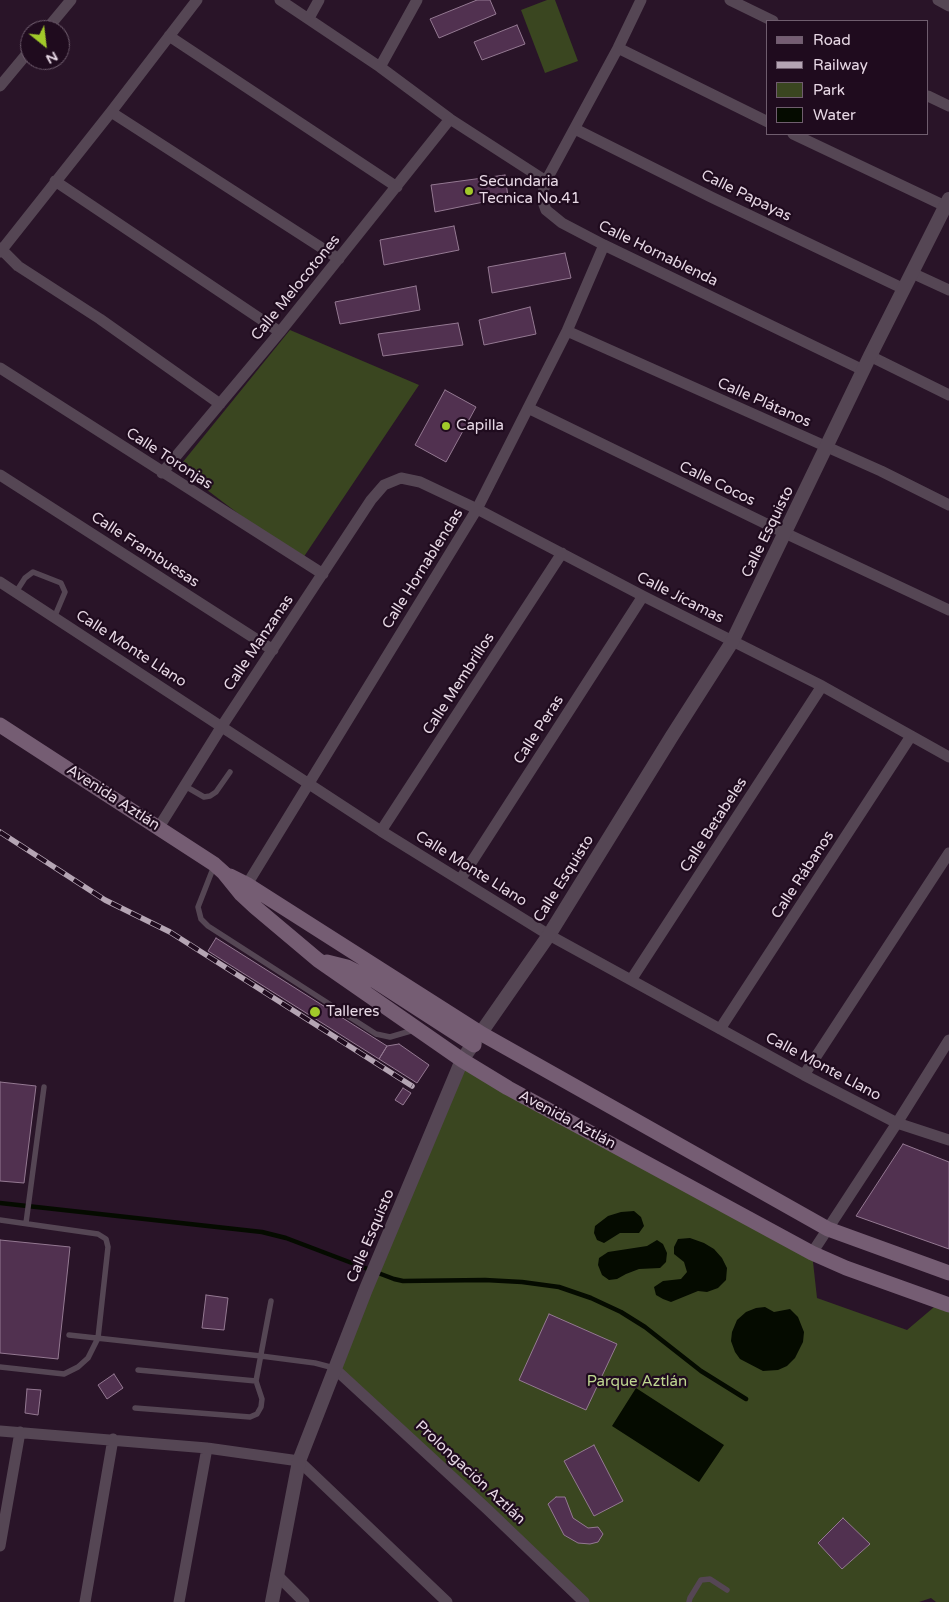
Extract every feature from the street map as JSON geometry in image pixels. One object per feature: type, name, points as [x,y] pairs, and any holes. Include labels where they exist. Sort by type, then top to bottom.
[{"type":"main road","name":"Avenida Aztlán","points":[[0,726],[220,868],[244,890],[266,918],[318,960],[462,1060],[508,1088],[812,1253],[865,1275],[949,1305]]},
{"type":"main road","name":"Avenida Aztlán","points":[[244,890],[478,1039],[828,1229],[949,1273]]},
{"type":"main road","points":[[318,960],[347,967],[478,1039]]},
{"type":"street","points":[[54,20],[71,0]]},
{"type":"street","points":[[197,0],[0,250],[18,266],[100,319],[220,404]]},
{"type":"street","points":[[280,0],[380,67],[450,119],[546,181]]},
{"type":"street","points":[[309,18],[319,0]]},
{"type":"street","points":[[380,67],[418,0]]},
{"type":"street","name":"Calle Hornablenda","points":[[641,0],[618,48],[546,181],[543,192],[543,202],[546,210],[562,223],[604,245],[863,370]]},
{"type":"street","points":[[730,0],[771,20]]},
{"type":"street","points":[[938,0],[949,6]]},
{"type":"street","points":[[169,36],[397,187]]},
{"type":"street","points":[[618,48],[766,121]]},
{"type":"street","points":[[0,86],[20,62]]},
{"type":"street","points":[[929,96],[949,106]]},
{"type":"street","points":[[110,112],[339,259]]},
{"type":"street","name":"Calle Melocotones","points":[[162,473],[280,332],[450,119]]},
{"type":"street","name":"Calle Papayas","points":[[575,129],[904,289]]},
{"type":"street","points":[[795,135],[947,202]]},
{"type":"street","points":[[56,181],[280,332]]},
{"type":"street","name":"Calle Esquisto","points":[[272,1602],[299,1461],[334,1368],[462,1060],[549,936],[732,642],[863,370],[947,202]]},
{"type":"street","name":"Calle Hornablendas","points":[[244,890],[477,509],[567,331],[604,245]]},
{"type":"street","points":[[912,273],[949,290]]},
{"type":"street","name":"Calle Plátanos","points":[[567,331],[881,471],[949,505]]},
{"type":"street","points":[[870,356],[949,395]]},
{"type":"street","name":"Calle Toronjas","points":[[0,368],[323,574]]},
{"type":"street","name":"Calle Cocos","points":[[528,408],[785,533],[949,610]]},
{"type":"street","name":"Calle Frambuesas","points":[[0,475],[273,650]]},
{"type":"street","name":"Calle Jícamas","points":[[392,481],[400,478],[420,482],[477,509],[732,642],[822,686],[949,757]]},
{"type":"street","name":"Calle Manzanas","points":[[159,827],[222,726],[371,500],[384,485],[392,481]]},
{"type":"street","name":"Calle Membrillos","points":[[381,831],[562,553]]},
{"type":"street","name":"Calle Monte Llano","points":[[0,582],[308,784],[549,936],[804,1074],[897,1122],[949,1140]]},
{"type":"street","name":"Calle Peras","points":[[460,880],[643,596]]},
{"type":"street","name":"Calle Betabeles","points":[[631,980],[822,686]]},
{"type":"street","name":"Calle Rábanos","points":[[720,1029],[911,736]]},
{"type":"street","points":[[804,1074],[949,853]]},
{"type":"street","points":[[812,1253],[949,1040]]},
{"type":"street","name":"Prolongación Aztlán","points":[[334,1368],[584,1602]]},
{"type":"street","points":[[0,1431],[207,1448],[299,1461],[447,1602]]},
{"type":"street","points":[[0,1546],[20,1432]]},
{"type":"street","points":[[85,1602],[113,1439]]},
{"type":"street","points":[[179,1602],[207,1448]]},
{"type":"street","points":[[276,1574],[304,1602]]},
{"type":"lane","points":[[16,592],[25,578],[33,572],[61,582],[64,592],[54,618]]},
{"type":"lane","points":[[185,786],[204,796],[210,796],[216,792],[230,772]]},
{"type":"lane","points":[[220,868],[198,907],[201,918],[208,926],[376,1034],[383,1037],[395,1037],[416,1029]]},
{"type":"lane","points":[[26,1223],[44,1087]]},
{"type":"lane","points":[[0,1220],[98,1234],[106,1239],[108,1247],[98,1338],[88,1358],[78,1367],[64,1374],[0,1368]]},
{"type":"lane","points":[[135,1408],[250,1417],[257,1414],[261,1408],[262,1399],[256,1381],[271,1300]]},
{"type":"lane","points":[[69,1335],[261,1356],[315,1363],[334,1368]]},
{"type":"lane","points":[[138,1370],[256,1381]]},
{"type":"lane","points":[[689,1602],[701,1580],[710,1579],[727,1590]]},
{"type":"green space","points":[[547,0],[555,0],[578,61],[545,73],[521,10]]},
{"type":"green space","points":[[290,330],[419,385],[301,561],[178,468]]},
{"type":"green space","name":"Parque Aztlán","points":[[462,1060],[812,1253],[817,1298],[907,1330],[940,1302],[949,1305],[949,1602],[936,1602],[931,1598],[919,1602],[582,1602],[334,1368]]},
{"type":"water","points":[[634,1211],[641,1217],[644,1226],[639,1233],[620,1233],[604,1243],[597,1240],[594,1233],[595,1226],[608,1216]]},
{"type":"water","points":[[690,1238],[714,1249],[722,1258],[727,1268],[726,1280],[718,1288],[707,1292],[698,1291],[671,1302],[656,1295],[654,1287],[663,1281],[681,1279],[687,1272],[684,1262],[674,1254],[674,1247],[678,1239]]},
{"type":"water","points":[[657,1240],[663,1244],[667,1253],[666,1262],[660,1268],[639,1269],[617,1279],[609,1280],[602,1275],[598,1265],[599,1258],[608,1252],[647,1246]]},
{"type":"water","points":[[765,1307],[774,1312],[790,1309],[798,1317],[804,1332],[803,1342],[795,1358],[787,1366],[778,1370],[763,1371],[740,1359],[731,1341],[732,1332],[737,1320],[746,1312]]},
{"type":"water","points":[[636,1388],[724,1445],[699,1482],[612,1426]]},
{"type":"building","points":[[477,0],[490,0],[496,14],[439,38],[430,19]]},
{"type":"building","points":[[517,25],[525,44],[482,60],[474,42]]},
{"type":"building","name":"Secundaria Tecnica No.41","points":[[505,175],[508,197],[435,212],[431,185]]},
{"type":"building","points":[[454,226],[459,250],[384,265],[380,240]]},
{"type":"building","points":[[565,253],[571,278],[492,293],[488,267]]},
{"type":"building","points":[[416,286],[420,310],[340,324],[335,302]]},
{"type":"building","points":[[530,307],[536,334],[484,345],[479,320]]},
{"type":"building","points":[[458,323],[463,345],[383,356],[378,334]]},
{"type":"building","name":"Capilla","points":[[445,390],[476,407],[446,462],[415,445]]},
{"type":"building","points":[[216,938],[387,1046],[379,1059],[208,951]]},
{"type":"building","points":[[399,1044],[429,1065],[417,1083],[379,1059],[387,1046]]},
{"type":"building","points":[[0,1082],[36,1086],[24,1183],[0,1181]]},
{"type":"building","points":[[403,1088],[411,1093],[403,1105],[395,1100]]},
{"type":"building","points":[[903,1144],[949,1162],[949,1249],[856,1216]]},
{"type":"building","points":[[0,1240],[70,1247],[58,1359],[0,1353]]},
{"type":"building","points":[[206,1295],[228,1298],[224,1330],[202,1328]]},
{"type":"building","points":[[549,1314],[617,1344],[586,1410],[519,1380]]},
{"type":"building","points":[[114,1374],[123,1388],[107,1399],[98,1385]]},
{"type":"building","points":[[27,1389],[41,1390],[38,1415],[25,1413]]},
{"type":"building","points":[[594,1445],[623,1501],[594,1516],[564,1461]]},
{"type":"building","points":[[556,1497],[565,1497],[573,1518],[588,1528],[598,1527],[603,1534],[598,1542],[590,1544],[578,1543],[564,1535],[548,1504]]},
{"type":"building","points":[[843,1518],[870,1544],[842,1569],[818,1543]]},
{"type":"waterway","points":[[0,1203],[262,1232],[286,1238],[403,1281],[485,1280],[559,1287],[591,1298],[621,1312],[645,1327],[701,1371],[746,1399]]},
{"type":"railway","points":[[0,832],[105,900],[170,932],[412,1086]]},
{"type":"place","name":"Secundaria Tecnica No.41","points":[[469,191]]},
{"type":"place","name":"Capilla","points":[[446,426]]},
{"type":"place","name":"Talleres","points":[[315,1012]]}]
